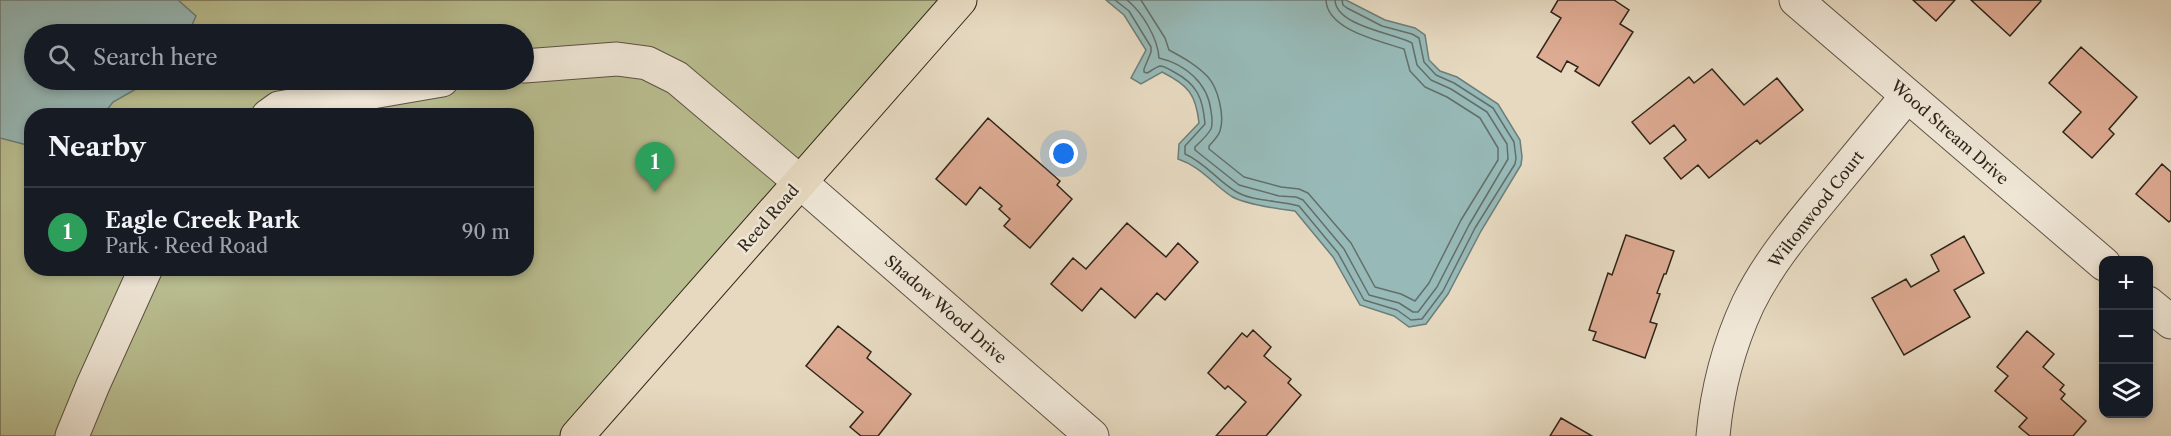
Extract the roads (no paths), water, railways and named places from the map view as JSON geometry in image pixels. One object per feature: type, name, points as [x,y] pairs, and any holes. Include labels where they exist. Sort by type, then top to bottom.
[{"type":"main road","name":"Reed Road","points":[[577,436],[960,0]]},
{"type":"street","name":"Wood Stream Drive","points":[[1796,0],[2099,261]]},
{"type":"street","name":"Shadow Wood Drive","points":[[534,65],[617,59],[646,63],[677,78],[1092,436]]},
{"type":"street","points":[[279,108],[384,90]]},
{"type":"street","name":"Wiltonwood Court","points":[[1713,436],[1723,374],[1736,332],[1755,291],[1788,240],[1907,96]]},
{"type":"street","points":[[72,436],[142,276]]},
{"type":"street","points":[[2153,307],[2171,322]]},
{"type":"water","points":[[0,0],[178,0],[196,16],[192,24],[24,24],[24,90],[134,90],[113,102],[108,108],[24,108],[24,144],[0,138]]},
{"type":"water","points":[[1106,0],[1346,0],[1385,20],[1415,28],[1425,35],[1429,60],[1440,71],[1457,77],[1498,104],[1520,140],[1521,165],[1481,231],[1448,294],[1426,324],[1409,327],[1394,316],[1360,305],[1333,257],[1295,211],[1237,199],[1193,166],[1178,159],[1179,144],[1199,123],[1193,98],[1184,86],[1162,72],[1141,84],[1131,78],[1146,50],[1124,15]]},
{"type":"place","name":"Eagle Creek Park","points":[[655,192]]}]
